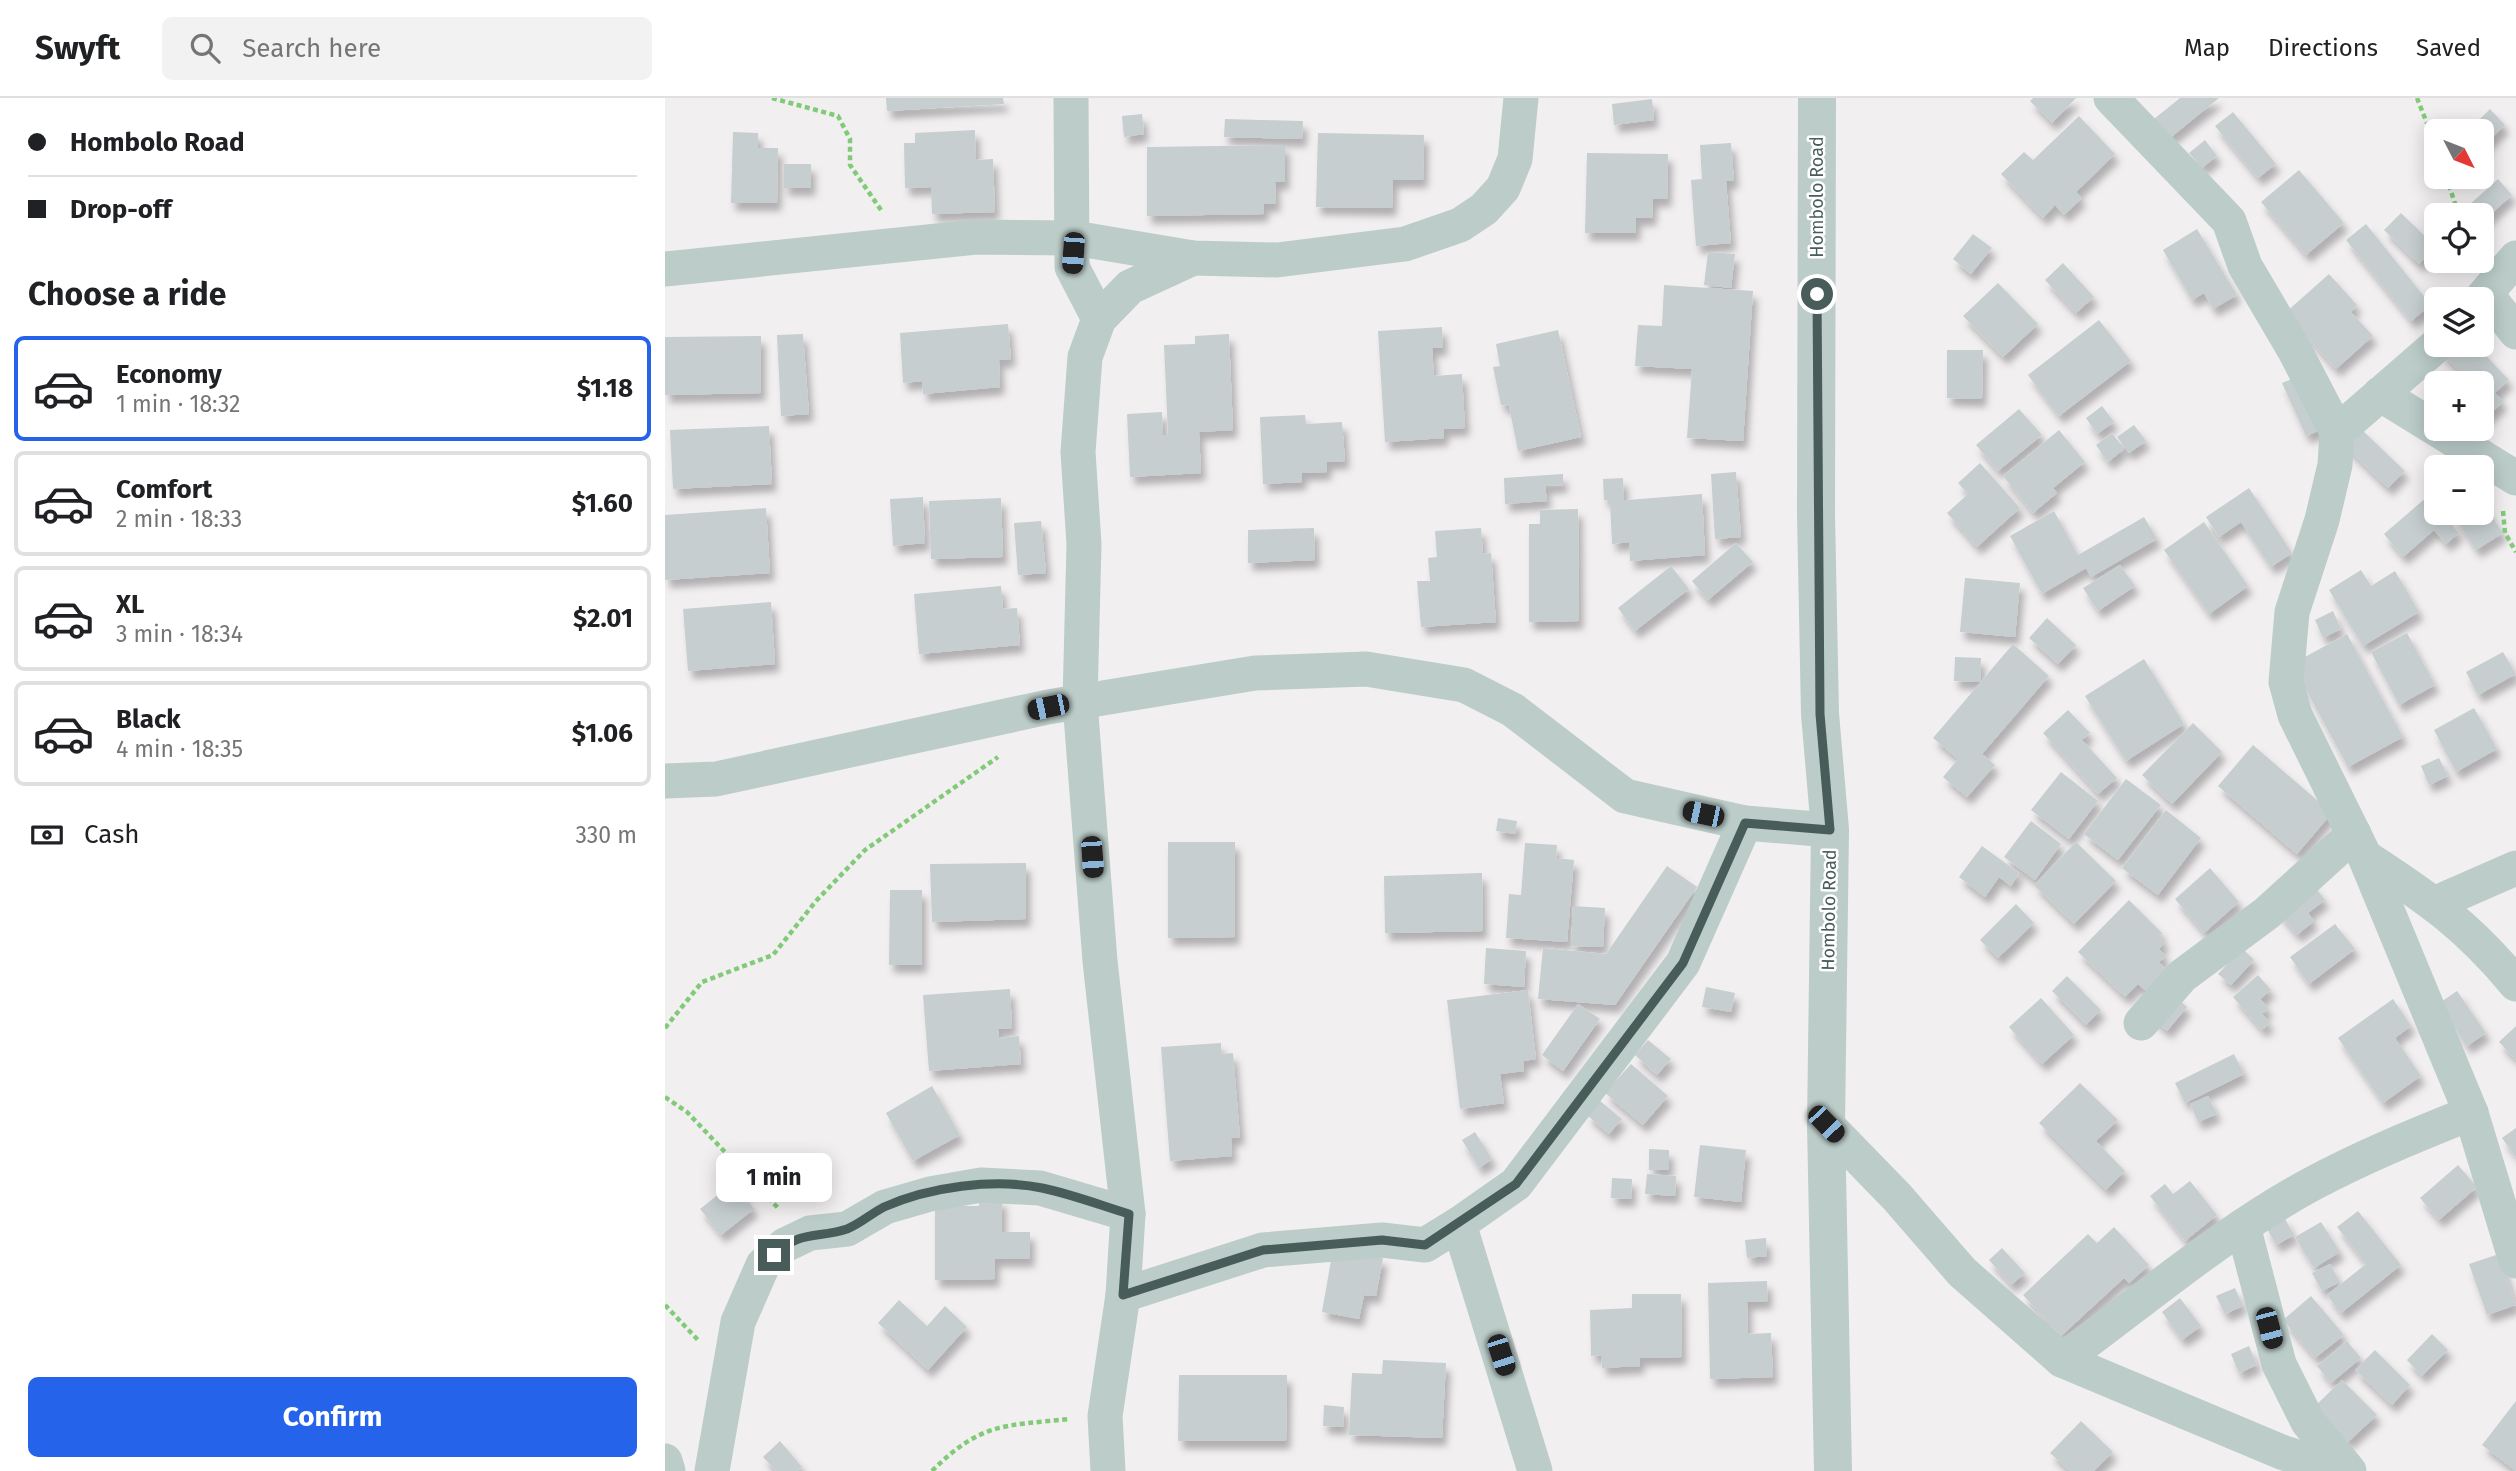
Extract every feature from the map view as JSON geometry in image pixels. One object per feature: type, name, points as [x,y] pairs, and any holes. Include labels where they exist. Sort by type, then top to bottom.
[{"type":"street","points":[[1071,98],[1074,238],[1072,267],[1099,319]]},
{"type":"street","points":[[665,269],[976,237],[1074,238],[1193,258],[1277,260],[1405,244],[1460,225],[1485,209],[1503,188],[1515,159],[1521,98]]},
{"type":"street","name":"Hombolo Road","points":[[1817,98],[1819,664],[1830,830],[1826,1124],[1833,1471]]},
{"type":"street","points":[[2111,98],[2229,221],[2245,266],[2307,371],[2337,432],[2335,465],[2322,520],[2292,612],[2286,682],[2295,715],[2359,846],[2471,1114],[2516,1261]]},
{"type":"street","points":[[1108,1471],[1105,1416],[1123,1295],[1129,1214],[1100,961],[1080,702],[1084,544],[1078,452],[1085,357],[1099,319],[1130,287],[1193,258]]},
{"type":"street","points":[[2492,287],[2516,258]]},
{"type":"street","points":[[2494,308],[2516,332]]},
{"type":"street","points":[[2337,432],[2424,356]]},
{"type":"street","points":[[2380,394],[2516,478]]},
{"type":"street","points":[[665,781],[716,779],[1080,702],[1255,673],[1366,669],[1464,685],[1513,710],[1625,796],[1745,823],[1830,830]]},
{"type":"street","points":[[665,805],[716,779]]},
{"type":"street","points":[[1123,1295],[1263,1250],[1382,1240],[1425,1245],[1516,1184],[1683,963],[1745,823]]},
{"type":"street","points":[[2359,846],[2465,927],[2516,984]]},
{"type":"street","points":[[2141,1023],[2182,976],[2359,846]]},
{"type":"street","points":[[2435,903],[2516,869]]},
{"type":"street","points":[[2062,1360],[2243,1226],[2308,1186],[2375,1152],[2471,1114]]},
{"type":"street","points":[[1826,1124],[1897,1197],[1962,1272],[2062,1360],[2284,1453],[2347,1471]]},
{"type":"street","points":[[712,1471],[737,1322],[763,1265],[785,1245],[810,1233],[847,1229],[885,1207],[930,1194],[982,1185],[1040,1188],[1129,1214]]},
{"type":"street","points":[[1459,1224],[1535,1471]]},
{"type":"street","points":[[2243,1226],[2279,1364],[2308,1422],[2347,1471]]},
{"type":"street","points":[[665,1461],[668,1471]]},
{"type":"path","points":[[772,98],[838,116],[850,139],[850,165],[882,211],[919,243]]},
{"type":"path","points":[[2417,98],[2425,119]]},
{"type":"path","points":[[665,1028],[702,982],[773,955],[816,901],[865,850],[1004,752]]},
{"type":"path","points":[[665,1097],[687,1112],[742,1172],[810,1233]]},
{"type":"path","points":[[932,1471],[973,1436],[995,1429],[1105,1416]]},
{"type":"building","points":[[886,98],[1003,98],[1004,104],[887,111]]},
{"type":"building","points":[[2033,98],[2076,98],[2052,123],[2030,101]]},
{"type":"building","points":[[2180,98],[2219,98],[2170,138],[2154,119]]},
{"type":"building","points":[[1652,99],[1654,120],[1614,125],[1612,104]]},
{"type":"building","points":[[2490,109],[2505,125],[2494,136],[2494,119],[2480,119]]},
{"type":"building","points":[[2233,112],[2276,164],[2258,178],[2215,126]]},
{"type":"building","points":[[1142,114],[1144,134],[1124,137],[1122,116]]},
{"type":"building","points":[[2079,116],[2115,154],[2076,192],[2082,198],[2064,215],[2055,205],[2043,218],[2001,174],[2024,152],[2033,160]]},
{"type":"building","points":[[1225,119],[1303,121],[1302,139],[1224,137]]},
{"type":"building","points":[[975,130],[976,160],[993,159],[995,212],[932,214],[931,187],[905,188],[904,143],[915,143],[915,133]]},
{"type":"building","points":[[733,132],[758,133],[758,148],[778,148],[777,203],[731,203]]},
{"type":"building","points":[[1318,133],[1424,135],[1423,180],[1393,180],[1392,208],[1316,207]]},
{"type":"building","points":[[2205,140],[2217,156],[2202,168],[2189,153]]},
{"type":"building","points":[[1731,143],[1734,181],[1726,181],[1731,243],[1696,246],[1691,180],[1702,179],[1700,145]]},
{"type":"building","points":[[1285,145],[1285,182],[1275,182],[1276,204],[1264,204],[1264,214],[1147,216],[1147,147]]},
{"type":"building","points":[[1587,153],[1668,154],[1667,199],[1653,199],[1652,218],[1636,218],[1636,233],[1585,233]]},
{"type":"building","points":[[784,164],[811,164],[811,188],[784,188]]},
{"type":"building","points":[[2299,170],[2344,223],[2306,255],[2261,202]]},
{"type":"building","points":[[2498,179],[2512,195],[2494,211],[2494,203],[2471,203],[2487,189],[2494,189],[2494,183]]},
{"type":"building","points":[[2401,213],[2424,235],[2424,259],[2419,264],[2384,230]]},
{"type":"building","points":[[2366,224],[2424,296],[2424,311],[2411,321],[2346,240]]},
{"type":"building","points":[[2197,229],[2237,295],[2213,309],[2204,293],[2192,300],[2163,250]]},
{"type":"building","points":[[1973,234],[1992,248],[1971,274],[1953,259]]},
{"type":"building","points":[[1708,252],[1735,254],[1731,288],[1704,285]]},
{"type":"building","points":[[2063,263],[2094,297],[2076,313],[2045,280]]},
{"type":"building","points":[[2329,274],[2357,305],[2351,312],[2373,336],[2336,369],[2285,313]]},
{"type":"building","points":[[1998,283],[2038,324],[2003,357],[1963,316]]},
{"type":"building","points":[[1664,285],[1753,291],[1743,441],[1687,438],[1692,369],[1635,366],[1638,325],[1662,326]]},
{"type":"building","points":[[2099,320],[2131,361],[2059,416],[2028,375]]},
{"type":"building","points":[[1008,324],[1011,359],[999,360],[1000,387],[923,394],[922,381],[903,383],[900,333]]},
{"type":"building","points":[[1442,327],[1443,348],[1432,348],[1434,376],[1462,374],[1465,428],[1444,429],[1444,438],[1385,442],[1378,331]]},
{"type":"building","points":[[1558,330],[1581,437],[1518,451],[1509,406],[1501,405],[1493,367],[1500,366],[1496,344]]},
{"type":"building","points":[[803,334],[809,414],[781,416],[777,335]]},
{"type":"building","points":[[1229,334],[1233,430],[1199,432],[1201,473],[1130,477],[1127,414],[1162,412],[1163,435],[1168,435],[1164,345],[1195,344],[1195,336]]},
{"type":"building","points":[[761,336],[761,393],[665,395],[665,337]]},
{"type":"building","points":[[1947,350],[1983,350],[1982,399],[1947,398]]},
{"type":"building","points":[[2445,357],[2487,357],[2509,380],[2495,393],[2503,402],[2494,410],[2494,371],[2459,371]]},
{"type":"building","points":[[2299,376],[2323,429],[2306,436],[2282,383]]},
{"type":"building","points":[[2102,406],[2114,422],[2097,434],[2086,418]]},
{"type":"building","points":[[2019,409],[2042,435],[1998,471],[1976,445]]},
{"type":"building","points":[[1305,415],[1306,424],[1342,422],[1345,461],[1327,462],[1327,472],[1302,473],[1302,482],[1263,484],[1260,417]]},
{"type":"building","points":[[2134,425],[2146,441],[2129,453],[2117,437]]},
{"type":"building","points":[[769,426],[772,484],[673,489],[670,430]]},
{"type":"building","points":[[2360,428],[2405,471],[2388,488],[2344,445]]},
{"type":"building","points":[[2059,430],[2085,462],[2053,488],[2057,493],[2033,513],[2003,476]]},
{"type":"building","points":[[2112,433],[2124,449],[2108,462],[2096,445]]},
{"type":"building","points":[[1980,463],[2020,508],[1977,547],[1947,513],[1968,494],[1958,483]]},
{"type":"building","points":[[1736,472],[1741,537],[1715,539],[1711,474]]},
{"type":"building","points":[[1563,474],[1563,485],[1545,486],[1547,501],[1505,504],[1504,478]]},
{"type":"building","points":[[1623,478],[1624,499],[1615,501],[1702,494],[1705,555],[1630,561],[1629,542],[1612,544],[1610,500],[1604,500],[1603,479]]},
{"type":"building","points":[[2249,488],[2292,553],[2271,567],[2241,522],[2219,537],[2206,517]]},
{"type":"building","points":[[923,497],[925,543],[893,546],[890,499]]},
{"type":"building","points":[[1001,498],[1003,557],[931,559],[929,501]]},
{"type":"building","points":[[2424,499],[2424,525],[2452,525],[2459,533],[2446,544],[2434,530],[2403,557],[2384,534]]},
{"type":"building","points":[[766,508],[770,573],[665,580],[665,515]]},
{"type":"building","points":[[1578,509],[1579,621],[1529,622],[1529,524],[1540,524],[1540,510]]},
{"type":"building","points":[[2054,511],[2078,555],[2144,517],[2157,539],[2091,577],[2086,568],[2042,594],[2010,536]]},
{"type":"building","points":[[2494,520],[2503,533],[2476,550],[2460,525],[2494,525]]},
{"type":"building","points":[[1041,521],[1046,573],[1018,575],[1014,523]]},
{"type":"building","points":[[2204,522],[2248,586],[2209,614],[2164,550]]},
{"type":"building","points":[[1314,528],[1315,560],[1248,563],[1248,530]]},
{"type":"building","points":[[1481,528],[1483,554],[1491,553],[1496,622],[1421,627],[1417,581],[1430,581],[1428,558],[1437,557],[1435,531]]},
{"type":"building","points":[[1736,543],[1753,562],[1708,600],[1692,581]]},
{"type":"building","points":[[2120,565],[2135,586],[2098,611],[2083,588]]},
{"type":"building","points":[[1671,566],[1689,589],[1635,631],[1618,608]]},
{"type":"building","points":[[2361,570],[2371,586],[2395,571],[2419,612],[2363,646],[2329,590]]},
{"type":"building","points":[[1965,578],[2020,583],[2015,637],[1960,632]]},
{"type":"building","points":[[1001,586],[1003,609],[1017,608],[1020,645],[919,654],[914,594]]},
{"type":"building","points":[[771,602],[775,664],[688,671],[683,609]]},
{"type":"building","points":[[2333,611],[2341,629],[2323,638],[2315,620]]},
{"type":"building","points":[[2047,618],[2076,645],[2058,664],[2029,638]]},
{"type":"building","points":[[2407,633],[2435,685],[2399,705],[2371,652]]},
{"type":"building","points":[[2347,634],[2403,737],[2348,767],[2292,664]]},
{"type":"building","points":[[2013,644],[2049,676],[1982,754],[1995,765],[1967,797],[1943,777],[1958,759],[1933,738]]},
{"type":"building","points":[[2503,652],[2516,674],[2478,695],[2466,672]]},
{"type":"building","points":[[1955,657],[1981,658],[1980,682],[1954,681]]},
{"type":"building","points":[[2144,659],[2184,724],[2126,761],[2085,696]]},
{"type":"building","points":[[2474,708],[2497,749],[2456,772],[2434,730]]},
{"type":"building","points":[[2068,710],[2090,733],[2082,740],[2117,778],[2098,794],[2043,733]]},
{"type":"building","points":[[2193,723],[2222,752],[2172,804],[2142,775]]},
{"type":"building","points":[[2253,745],[2332,813],[2297,854],[2218,786]]},
{"type":"building","points":[[2439,758],[2448,776],[2429,785],[2421,766]]},
{"type":"building","points":[[2061,772],[2098,801],[2069,839],[2031,810]]},
{"type":"building","points":[[2126,779],[2161,805],[2118,860],[2084,834]]},
{"type":"building","points":[[2166,810],[2201,838],[2158,895],[2122,868]]},
{"type":"building","points":[[1498,818],[1517,821],[1515,834],[1496,831]]},
{"type":"building","points":[[2031,821],[2061,844],[2035,880],[2004,857]]},
{"type":"building","points":[[1168,842],[1235,842],[1235,937],[1168,938]]},
{"type":"building","points":[[2076,842],[2116,881],[2074,924],[2034,885]]},
{"type":"building","points":[[1525,843],[1557,845],[1556,858],[1574,860],[1567,942],[1506,938],[1509,894],[1521,895]]},
{"type":"building","points":[[1982,846],[2019,873],[2011,886],[1999,877],[1985,897],[1959,877]]},
{"type":"building","points":[[1026,863],[1026,919],[932,922],[930,864]]},
{"type":"building","points":[[1667,866],[1697,887],[1615,1005],[1538,999],[1543,948],[1606,954]]},
{"type":"building","points":[[2210,868],[2239,902],[2204,933],[2175,899]]},
{"type":"building","points":[[1482,873],[1483,931],[1385,933],[1384,876]]},
{"type":"building","points":[[2312,883],[2325,900],[2308,913],[2314,921],[2297,935],[2277,911]]},
{"type":"building","points":[[890,890],[922,890],[922,965],[889,965]]},
{"type":"building","points":[[2129,900],[2162,933],[2159,936],[2165,942],[2159,949],[2166,956],[2159,962],[2166,970],[2146,991],[2138,984],[2125,997],[2078,952]]},
{"type":"building","points":[[2016,904],[2034,923],[1998,958],[1980,940]]},
{"type":"building","points":[[1573,906],[1605,908],[1603,947],[1571,946]]},
{"type":"building","points":[[2335,924],[2355,949],[2309,984],[2290,957]]},
{"type":"building","points":[[1486,948],[1526,951],[1524,987],[1484,984]]},
{"type":"building","points":[[2242,948],[2254,960],[2231,985],[2218,974]]},
{"type":"building","points":[[2258,975],[2271,990],[2260,999],[2269,1008],[2262,1014],[2270,1023],[2262,1030],[2233,997]]},
{"type":"building","points":[[2067,976],[2101,1010],[2086,1025],[2052,991]]},
{"type":"building","points":[[1706,987],[1735,993],[1731,1012],[1702,1007]]},
{"type":"building","points":[[1010,989],[1012,1028],[998,1029],[999,1038],[1019,1036],[1021,1064],[929,1071],[923,995]]},
{"type":"building","points":[[1528,990],[1536,1059],[1523,1061],[1524,1071],[1500,1074],[1504,1103],[1460,1109],[1447,1000]]},
{"type":"building","points":[[2457,991],[2486,1033],[2467,1046],[2438,1004]]},
{"type":"building","points":[[2171,993],[2187,1007],[2167,1031],[2150,1016]]},
{"type":"building","points":[[2041,998],[2074,1035],[2042,1064],[2009,1027]]},
{"type":"building","points":[[2393,999],[2411,1026],[2395,1038],[2421,1076],[2383,1103],[2338,1038]]},
{"type":"building","points":[[1578,1004],[1600,1019],[1563,1071],[1542,1055]]},
{"type":"building","points":[[2516,1026],[2516,1060],[2499,1042]]},
{"type":"building","points":[[1648,1040],[1671,1059],[1657,1075],[1635,1055]]},
{"type":"building","points":[[1221,1043],[1221,1054],[1233,1053],[1240,1137],[1231,1138],[1232,1156],[1170,1161],[1161,1047]]},
{"type":"building","points":[[2234,1054],[2244,1074],[2185,1103],[2175,1083]]},
{"type":"building","points":[[1631,1064],[1668,1096],[1643,1125],[1605,1093]]},
{"type":"building","points":[[2080,1083],[2118,1120],[2096,1141],[2125,1171],[2106,1190],[2039,1123]]},
{"type":"building","points":[[932,1086],[960,1135],[913,1161],[886,1113]]},
{"type":"building","points":[[2208,1096],[2217,1114],[2198,1122],[2190,1104]]},
{"type":"building","points":[[1599,1100],[1622,1119],[1609,1134],[1587,1115]]},
{"type":"building","points":[[2516,1128],[2516,1157],[2502,1138]]},
{"type":"building","points":[[1475,1132],[1492,1159],[1479,1168],[1462,1140]]},
{"type":"building","points":[[1700,1145],[1746,1150],[1741,1202],[1694,1197]]},
{"type":"building","points":[[1649,1149],[1669,1150],[1669,1170],[1649,1170]]},
{"type":"building","points":[[2458,1165],[2477,1187],[2439,1220],[2420,1198]]},
{"type":"building","points":[[1647,1174],[1676,1176],[1675,1196],[1645,1194]]},
{"type":"building","points":[[1612,1178],[1632,1179],[1631,1199],[1611,1198]]},
{"type":"building","points":[[2190,1181],[2217,1215],[2185,1241],[2150,1196],[2165,1184],[2173,1194]]},
{"type":"building","points":[[734,1182],[754,1209],[721,1235],[700,1209]]},
{"type":"building","points":[[979,1199],[1002,1199],[1002,1232],[1030,1232],[1030,1259],[995,1259],[995,1279],[935,1280],[935,1206],[979,1206]]},
{"type":"building","points":[[2358,1211],[2401,1265],[2341,1313],[2327,1295],[2366,1264],[2337,1227]]},
{"type":"building","points":[[2284,1217],[2294,1235],[2276,1245],[2266,1227]]},
{"type":"building","points":[[2321,1222],[2340,1252],[2314,1268],[2295,1237]]},
{"type":"building","points":[[2114,1227],[2149,1265],[2129,1283],[2124,1278],[2061,1336],[2023,1295],[2088,1234],[2097,1243]]},
{"type":"building","points":[[1766,1238],[1767,1256],[1747,1258],[1745,1240]]},
{"type":"building","points":[[2002,1248],[2025,1273],[2011,1285],[1989,1260]]},
{"type":"building","points":[[1333,1249],[1383,1258],[1376,1296],[1364,1295],[1359,1319],[1322,1312]]},
{"type":"building","points":[[2499,1254],[2516,1305],[2487,1315],[2469,1264]]},
{"type":"building","points":[[2330,1264],[2340,1282],[2322,1291],[2312,1273]]},
{"type":"building","points":[[1767,1281],[1768,1301],[1747,1302],[1748,1334],[1771,1333],[1773,1377],[1710,1379],[1708,1283]]},
{"type":"building","points":[[2235,1288],[2243,1306],[2225,1314],[2216,1296]]},
{"type":"building","points":[[1632,1294],[1681,1294],[1682,1357],[1640,1358],[1640,1366],[1602,1368],[1601,1355],[1591,1356],[1590,1310],[1632,1308]]},
{"type":"building","points":[[2311,1296],[2344,1335],[2315,1358],[2283,1320]]},
{"type":"building","points":[[2180,1298],[2201,1326],[2182,1340],[2162,1312]]},
{"type":"building","points":[[899,1300],[927,1326],[945,1306],[967,1327],[928,1370],[878,1323]]},
{"type":"building","points":[[2432,1334],[2448,1350],[2422,1376],[2407,1360]]},
{"type":"building","points":[[2347,1341],[2361,1358],[2331,1383],[2317,1366]]},
{"type":"building","points":[[2249,1346],[2257,1365],[2239,1373],[2231,1354]]},
{"type":"building","points":[[2375,1350],[2410,1385],[2392,1405],[2355,1370]]},
{"type":"building","points":[[1383,1360],[1446,1363],[1442,1438],[1349,1435],[1352,1373],[1382,1374]]},
{"type":"building","points":[[1179,1375],[1287,1375],[1286,1441],[1178,1441]]},
{"type":"building","points":[[2342,1380],[2377,1415],[2348,1442],[2314,1407]]},
{"type":"building","points":[[2516,1401],[2516,1471],[2482,1445]]},
{"type":"building","points":[[1324,1405],[1344,1407],[1343,1427],[1323,1426]]},
{"type":"building","points":[[2081,1421],[2113,1452],[2094,1471],[2070,1471],[2050,1453]]},
{"type":"building","points":[[780,1441],[802,1467],[797,1471],[776,1471],[763,1457]]},
{"type":"route","points":[[774,1255],[785,1245],[810,1233],[847,1229],[885,1207],[930,1194],[982,1185],[1040,1188],[1129,1214],[1123,1295],[1263,1250],[1382,1240],[1425,1245],[1516,1184],[1683,963],[1745,823],[1830,830],[1820,714],[1816,514],[1817,294]]}]
